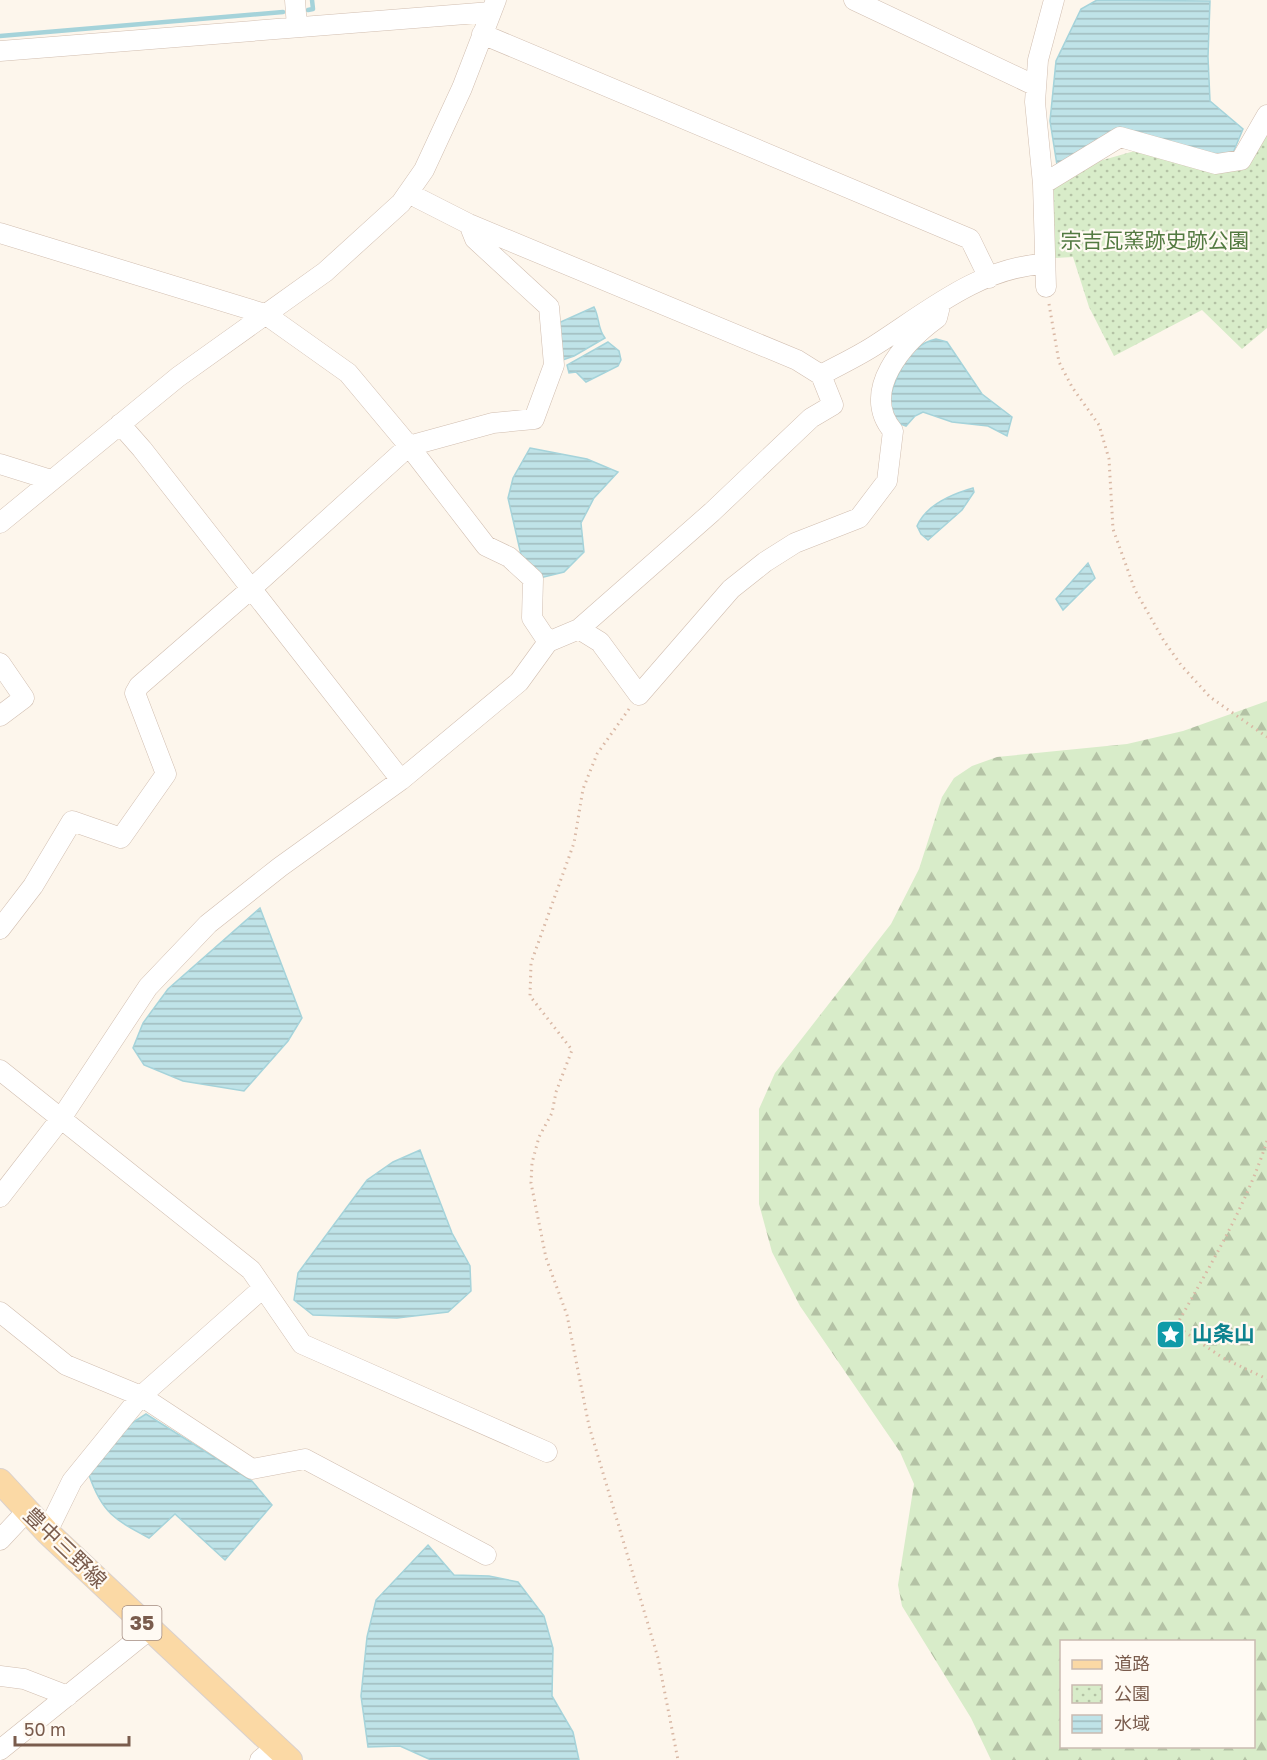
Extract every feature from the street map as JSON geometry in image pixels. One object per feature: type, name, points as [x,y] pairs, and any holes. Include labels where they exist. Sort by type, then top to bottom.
[{"type":"main road","name":"豊中三野線","points":[[0,1481],[47,1532],[275,1756]]},
{"type":"street","points":[[295,0],[297,27]]},
{"type":"street","points":[[854,0],[1036,86]]},
{"type":"street","points":[[1046,288],[1043,184],[1035,102],[1038,60],[1054,0]]},
{"type":"street","points":[[0,51],[297,27],[494,6],[462,88],[424,170],[401,203],[325,272],[178,377],[0,523]]},
{"type":"street","points":[[482,34],[970,239],[989,278]]},
{"type":"street","points":[[1043,184],[1120,137],[1215,164],[1241,160],[1267,115]]},
{"type":"street","points":[[0,1197],[60,1119],[148,987],[208,924],[280,867],[401,780],[519,682],[548,642],[579,629],[712,513],[811,418],[832,407],[821,375],[797,360],[469,224],[408,193]]},
{"type":"street","points":[[0,929],[33,886],[72,820],[121,838],[166,774],[135,693],[139,686],[252,588],[409,446],[493,423],[534,419],[554,366],[549,307],[475,239],[469,224]]},
{"type":"street","points":[[0,233],[265,314],[348,373],[409,446],[486,546],[509,558],[533,579],[532,618],[548,642]]},
{"type":"street","points":[[821,375],[876,345],[962,289],[1010,269],[1044,264]]},
{"type":"street","points":[[579,629],[600,642],[639,695],[731,590],[765,562],[795,543],[859,518],[887,481],[893,431],[883,419],[880,402],[883,387],[891,367],[914,334],[937,318],[941,302]]},
{"type":"street","points":[[120,424],[252,588],[401,780]]},
{"type":"street","points":[[0,464],[51,480]]},
{"type":"street","points":[[0,663],[24,698],[0,716]]},
{"type":"street","points":[[0,1070],[251,1270],[302,1344],[547,1452]]},
{"type":"street","points":[[47,1532],[72,1480],[141,1396],[263,1288]]},
{"type":"street","points":[[0,1312],[66,1365],[141,1396],[252,1469],[305,1460],[486,1555]]},
{"type":"street","points":[[0,1540],[27,1511]]},
{"type":"street","points":[[0,1750],[149,1630]]},
{"type":"street","points":[[0,1676],[24,1679],[68,1696]]},
{"type":"path","points":[[1046,288],[1059,362],[1072,387],[1099,425],[1109,459],[1113,529],[1136,590],[1164,641],[1188,673],[1210,697],[1267,736]]},
{"type":"path","points":[[639,695],[597,754],[583,789],[574,843],[531,963],[530,996],[572,1050],[556,1092],[552,1113],[539,1137],[532,1163],[531,1183],[546,1258],[567,1315],[589,1426],[658,1658],[678,1760]]},
{"type":"path","points":[[1267,1141],[1257,1172],[1223,1242],[1176,1326],[1223,1358],[1267,1379]]},
{"type":"green space","name":"宗吉瓦窯跡史跡公園","points":[[1267,123],[1267,328],[1242,349],[1202,310],[1114,356],[1089,307],[1073,257],[1055,258],[1052,190],[1096,162],[1138,150],[1221,169]]},
{"type":"green space","points":[[1267,701],[1267,1760],[991,1760],[971,1718],[902,1606],[898,1585],[914,1484],[900,1452],[800,1306],[772,1252],[759,1204],[759,1109],[775,1073],[891,924],[919,869],[942,797],[954,778],[972,766],[997,757],[1127,744],[1183,731]]},
{"type":"water","points":[[1097,0],[1210,1],[1208,57],[1210,101],[1243,129],[1233,153],[1209,160],[1134,136],[1057,165],[1050,121],[1056,61],[1081,9]]},
{"type":"water","points":[[594,307],[605,338],[574,356],[557,362],[554,325]]},
{"type":"water","points":[[936,339],[947,342],[982,394],[1012,417],[1007,436],[988,426],[952,422],[923,412],[915,416],[906,426],[893,421],[886,412],[896,378],[908,358],[916,349]]},
{"type":"water","points":[[608,342],[619,351],[621,360],[618,366],[586,382],[576,372],[569,373],[567,365]]},
{"type":"water","points":[[530,448],[587,459],[618,472],[594,498],[581,523],[584,552],[564,572],[540,578],[521,555],[508,498],[513,478]]},
{"type":"water","points":[[973,488],[974,492],[962,510],[928,540],[921,534],[917,526],[933,506],[948,497]]},
{"type":"water","points":[[1088,563],[1095,578],[1063,610],[1056,599]]},
{"type":"water","points":[[260,908],[302,1018],[288,1041],[244,1091],[183,1081],[144,1065],[133,1048],[143,1023],[168,989]]},
{"type":"water","points":[[420,1150],[452,1233],[470,1266],[471,1291],[448,1312],[397,1318],[313,1315],[294,1300],[298,1273],[367,1180],[393,1162]]},
{"type":"water","points":[[146,1414],[252,1481],[272,1505],[225,1560],[175,1514],[149,1538],[111,1514],[99,1498],[89,1475],[124,1428]]},
{"type":"water","points":[[428,1545],[454,1575],[489,1576],[518,1582],[544,1616],[553,1648],[552,1696],[573,1732],[579,1760],[431,1760],[400,1746],[368,1747],[361,1696],[367,1637],[376,1600]]},
{"type":"waterway","points":[[308,10],[313,9],[312,0]]},
{"type":"waterway","points":[[0,36],[283,12]]},
{"type":"place","name":"山条山","points":[[1171,1334]]}]
